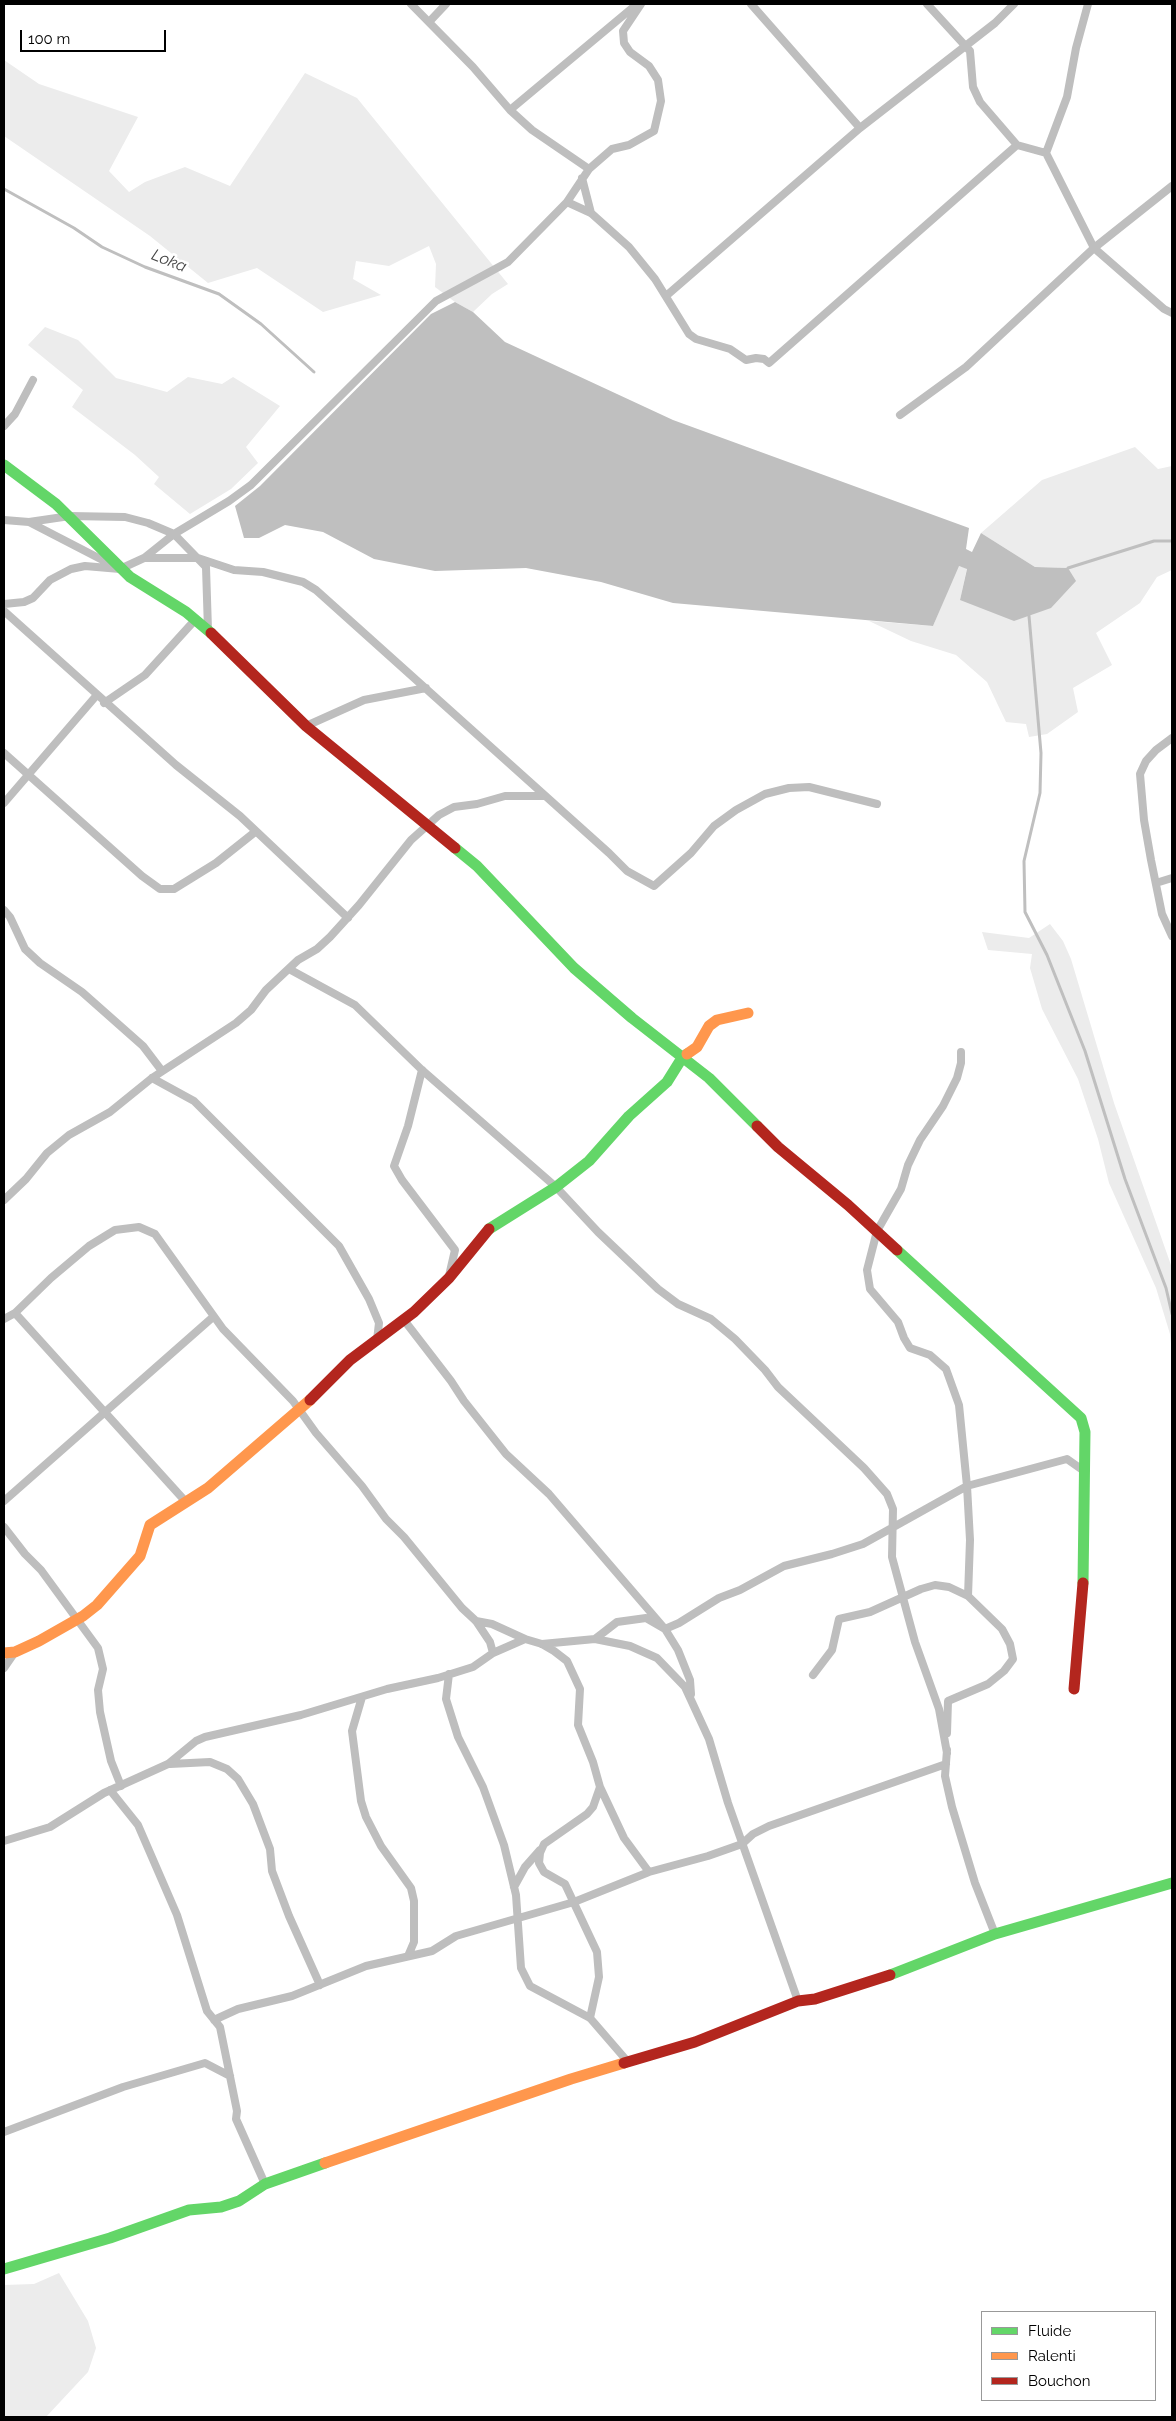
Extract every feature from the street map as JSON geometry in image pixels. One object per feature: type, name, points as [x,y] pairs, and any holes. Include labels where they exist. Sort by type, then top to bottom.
[{"type":"street","points":[[411,4],[474,67],[510,110],[532,130],[589,169]]},
{"type":"street","points":[[430,21],[446,4]]},
{"type":"street","points":[[510,110],[637,4]]},
{"type":"street","points":[[4,604],[24,602],[33,598],[50,580],[71,569],[85,566],[120,569],[144,558],[174,534],[229,501],[251,485],[430,306],[508,262],[567,202],[589,169],[612,149],[629,145],[654,131],[658,122],[662,101],[658,80],[648,66],[630,52],[624,43],[623,31],[641,4]]},
{"type":"street","points":[[751,4],[860,128]]},
{"type":"street","points":[[927,4],[970,50],[973,87],[976,96],[1017,145],[1046,153]]},
{"type":"street","points":[[666,296],[860,128],[995,23],[1014,4]]},
{"type":"street","points":[[1088,4],[1067,97],[1046,153],[1094,248],[1164,309],[1172,313]]},
{"type":"street","points":[[567,202],[591,213],[629,247],[655,279],[682,325],[696,339],[730,350],[746,360],[764,359],[769,363],[1017,145]]},
{"type":"street","points":[[582,178],[591,213]]},
{"type":"street","points":[[900,415],[966,367],[1094,248],[1172,186]]},
{"type":"street","points":[[4,426],[15,414],[33,380]]},
{"type":"street","points":[[4,465],[70,516],[120,569]]},
{"type":"street","points":[[4,520],[16,523],[70,516],[126,517],[148,522],[174,534],[206,567],[208,577],[208,630]]},
{"type":"street","points":[[29,522],[120,569],[208,630],[306,726],[477,866],[574,968],[632,1018],[709,1078],[778,1147],[877,1232],[1081,1418],[1085,1432],[1085,1543],[1082,1624],[1074,1689]]},
{"type":"street","points":[[144,558],[198,558],[234,570],[264,572],[303,582],[328,599],[627,870],[654,886],[691,853],[714,826],[736,810],[765,794],[789,788],[809,787],[877,804]]},
{"type":"street","points":[[4,611],[104,703],[176,765],[240,816],[348,918]]},
{"type":"street","points":[[104,703],[145,675],[195,620]]},
{"type":"street","points":[[306,726],[364,700],[426,688]]},
{"type":"street","points":[[4,803],[96,696]]},
{"type":"street","points":[[1172,738],[1156,750],[1146,761],[1140,774],[1144,820],[1162,914],[1172,936]]},
{"type":"street","points":[[4,753],[142,876],[160,889],[174,889],[216,864],[255,832]]},
{"type":"street","points":[[4,1200],[26,1179],[47,1153],[69,1135],[110,1112],[152,1078],[236,1023],[251,1010],[266,990],[289,969],[317,949],[348,918],[411,840],[439,814],[454,808],[505,796],[544,796]]},
{"type":"street","points":[[1156,883],[1172,878]]},
{"type":"street","points":[[4,910],[10,917],[25,949],[40,963],[82,992],[143,1046],[162,1071]]},
{"type":"street","points":[[289,969],[355,1005],[422,1070],[556,1187],[598,1232],[658,1289],[678,1304],[711,1319],[735,1339],[765,1370],[778,1387],[842,1447],[887,1494],[893,1509],[892,1557],[915,1642],[939,1709],[947,1753]]},
{"type":"street","points":[[4,1668],[9,1653],[78,1620],[97,1605],[140,1556],[150,1525],[208,1488],[300,1410],[350,1360],[404,1320],[449,1278],[489,1229],[556,1187],[589,1160],[629,1116],[667,1082],[682,1058],[697,1046],[709,1026],[717,1020],[748,1013]]},
{"type":"street","points":[[961,1052],[961,1064],[957,1078],[943,1106],[920,1140],[908,1165],[901,1189],[877,1232],[867,1270],[870,1289],[898,1322],[910,1348],[930,1355],[946,1369],[959,1405],[970,1540],[968,1596]]},
{"type":"street","points":[[422,1070],[408,1126],[394,1166],[402,1180],[454,1250],[449,1278]]},
{"type":"street","points":[[152,1078],[194,1101],[339,1246],[372,1307],[378,1323],[377,1340]]},
{"type":"street","points":[[4,1320],[15,1313],[51,1278],[89,1246],[115,1230],[140,1227],[155,1234],[213,1317],[300,1410],[316,1433],[362,1486],[386,1519],[427,1563],[462,1608],[476,1621],[490,1642],[493,1653]]},
{"type":"street","points":[[15,1313],[186,1502]]},
{"type":"street","points":[[4,1502],[213,1317]]},
{"type":"street","points":[[404,1320],[506,1454],[549,1494],[666,1628],[678,1650],[690,1680],[691,1701]]},
{"type":"street","points":[[596,1639],[617,1622],[646,1618],[666,1628],[680,1623],[719,1598],[740,1590],[784,1566],[863,1544],[967,1486],[1067,1459],[1084,1470]]},
{"type":"street","points":[[4,1527],[25,1554],[41,1570],[98,1648],[103,1669],[98,1690],[100,1712],[111,1761],[121,1786]]},
{"type":"street","points":[[813,1675],[832,1650],[839,1619],[870,1612],[935,1585],[949,1587],[968,1596],[1002,1629],[1010,1644],[1013,1659],[1004,1671],[988,1684],[948,1701],[945,1776],[952,1807],[975,1883],[995,1934]]},
{"type":"street","points":[[476,1621],[492,1624],[525,1640],[542,1644],[596,1639],[630,1646],[657,1658],[685,1686],[709,1739],[742,1844],[798,2001]]},
{"type":"street","points":[[4,1841],[50,1827],[110,1790],[168,1764],[196,1741],[205,1737],[301,1715],[387,1688],[473,1667],[493,1653],[525,1640]]},
{"type":"street","points":[[542,1644],[567,1661],[580,1689],[578,1725],[593,1762],[600,1788],[624,1838],[650,1872]]},
{"type":"street","points":[[449,1674],[446,1699],[458,1737],[483,1787],[498,1829],[514,1887],[521,1968],[530,1986],[590,2018],[628,2062]]},
{"type":"street","points":[[362,1697],[352,1731],[361,1801],[366,1817],[381,1846],[411,1888],[414,1942],[408,1956]]},
{"type":"street","points":[[168,1764],[210,1762],[227,1768],[238,1779],[253,1804],[270,1849],[272,1871],[289,1916],[320,1985]]},
{"type":"street","points":[[214,2020],[238,2009],[292,1996],[366,1966],[432,1951],[456,1936],[517,1919],[547,1908],[574,1902],[650,1872],[742,1844],[753,1834],[769,1826],[946,1764]]},
{"type":"street","points":[[514,1887],[525,1867],[543,1846],[587,1814],[593,1807],[600,1788]]},
{"type":"street","points":[[110,1790],[138,1824],[177,1915],[207,2011],[220,2027],[237,2111],[236,2119],[265,2184]]},
{"type":"street","points":[[543,1846],[540,1853],[540,1863],[544,1872],[565,1884],[597,1952],[599,1977],[590,2018]]},
{"type":"street","points":[[4,2269],[119,2235],[188,2210],[221,2207],[239,2201],[265,2184],[571,2079],[695,2042],[798,2001],[815,1999],[893,1974],[995,1934],[1172,1883]]},
{"type":"street","points":[[4,2132],[122,2087],[205,2063],[230,2076]]},
{"type":"shaded area","points":[[4,60],[39,84],[138,117],[109,171],[129,192],[145,182],[185,167],[230,186],[305,73],[357,98],[508,284],[492,294],[473,312],[455,302],[435,287],[436,264],[429,246],[389,266],[356,261],[353,279],[381,295],[323,312],[257,268],[208,283],[150,236],[4,136]]},
{"type":"shaded area","points":[[455,302],[473,312],[505,342],[673,420],[969,528],[966,549],[972,552],[981,533],[1035,567],[1068,568],[1076,581],[1051,608],[1014,621],[960,600],[967,569],[959,566],[933,626],[673,603],[601,582],[526,568],[435,571],[374,559],[323,532],[285,525],[259,538],[244,538],[235,506],[260,486],[431,314]]},
{"type":"shaded area","points":[[45,327],[78,340],[116,378],[167,392],[188,377],[222,384],[233,377],[280,406],[246,447],[258,463],[231,489],[190,514],[154,484],[159,477],[135,455],[72,407],[83,390],[28,345]]},
{"type":"shaded area","points":[[1135,447],[1158,469],[1172,466],[1172,570],[1157,577],[1140,603],[1096,633],[1112,665],[1073,688],[1078,712],[1047,734],[1029,737],[1026,724],[1006,722],[987,682],[956,655],[911,641],[869,621],[933,626],[958,566],[967,568],[960,600],[1068,568],[1035,567],[981,533],[1042,480]]},
{"type":"shaded area","points":[[1050,924],[1063,941],[1071,959],[1114,1103],[1172,1268],[1172,1353],[1170,1334],[1156,1288],[1109,1183],[1098,1139],[1078,1079],[1042,1009],[1030,968],[1032,954],[988,950],[982,932],[1029,938]]},
{"type":"shaded area","points":[[59,2273],[88,2321],[96,2348],[88,2372],[46,2417],[4,2417],[4,2285],[34,2284]]},
{"type":"waterway","name":"Loka","points":[[4,189],[74,228],[102,247],[145,267],[219,294],[261,324],[314,372]]},
{"type":"waterway","points":[[1068,568],[1154,541],[1172,541]]},
{"type":"waterway","points":[[1029,616],[1041,753],[1040,793],[1024,861],[1025,912],[1047,955],[1085,1051],[1125,1179],[1166,1288],[1172,1314]]},
{"type":"traffic: fast","points":[[4,465],[56,504],[130,577],[186,612],[211,633]]},
{"type":"traffic: fast","points":[[455,848],[477,866],[574,968],[632,1018],[709,1078],[757,1126]]},
{"type":"traffic: fast","points":[[489,1229],[556,1187],[589,1161],[629,1116],[667,1082],[682,1058],[687,1054]]},
{"type":"traffic: fast","points":[[897,1250],[1081,1418],[1085,1432],[1083,1583]]},
{"type":"traffic: fast","points":[[890,1975],[995,1934],[1172,1883]]},
{"type":"traffic: fast","points":[[4,2269],[110,2238],[189,2210],[221,2207],[239,2201],[265,2184],[325,2163]]},
{"type":"traffic: slow","points":[[687,1054],[697,1047],[709,1026],[717,1020],[748,1013]]},
{"type":"traffic: slow","points":[[4,1653],[15,1652],[39,1641],[83,1616],[97,1605],[140,1556],[150,1525],[208,1488],[310,1400]]},
{"type":"traffic: slow","points":[[325,2163],[571,2079],[624,2063]]},
{"type":"traffic: jam","points":[[211,633],[306,726],[455,848]]},
{"type":"traffic: jam","points":[[757,1126],[778,1147],[848,1205],[897,1250]]},
{"type":"traffic: jam","points":[[310,1400],[350,1360],[414,1312],[449,1278],[489,1229]]},
{"type":"traffic: jam","points":[[1074,1689],[1083,1583]]},
{"type":"traffic: jam","points":[[624,2063],[695,2042],[798,2001],[815,1999],[890,1975]]}]
